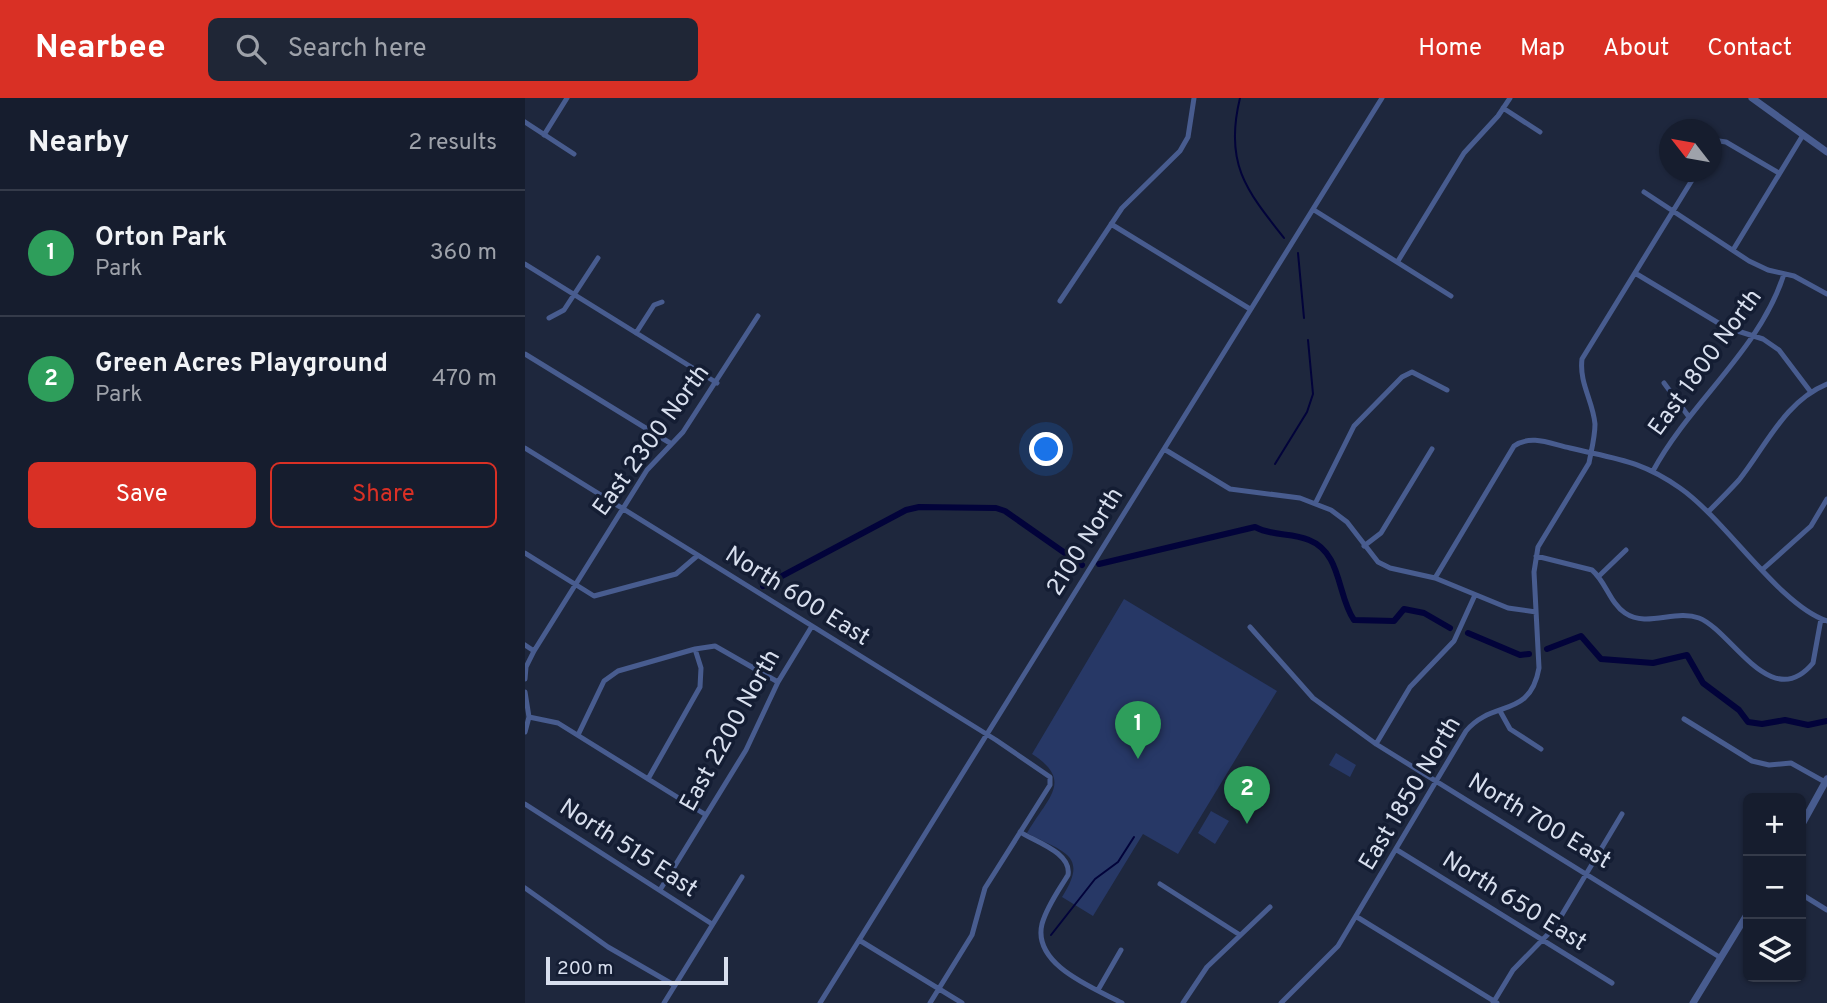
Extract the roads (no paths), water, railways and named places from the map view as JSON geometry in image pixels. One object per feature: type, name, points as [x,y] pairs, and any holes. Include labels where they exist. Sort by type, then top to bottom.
[{"type":"street","points":[[544,135],[567,98]]},
{"type":"street","points":[[1060,301],[1131,198],[1180,151],[1188,136],[1194,98]]},
{"type":"street","name":"2100 North","points":[[820,1003],[1382,98]]},
{"type":"street","points":[[1398,261],[1464,153],[1510,98]]},
{"type":"street","points":[[1752,98],[1827,152]]},
{"type":"street","points":[[1503,108],[1540,132]]},
{"type":"street","points":[[525,122],[574,155]]},
{"type":"street","points":[[1733,250],[1803,135]]},
{"type":"street","points":[[1722,141],[1779,173]]},
{"type":"street","points":[[1591,453],[1595,424],[1583,387],[1582,359],[1691,182]]},
{"type":"street","points":[[1644,192],[1768,270],[1784,274],[1827,294]]},
{"type":"street","points":[[1314,210],[1451,296]]},
{"type":"street","points":[[1111,224],[1250,309]]},
{"type":"street","points":[[549,318],[564,310],[598,258]]},
{"type":"street","points":[[525,264],[717,383]]},
{"type":"street","points":[[1635,273],[1725,327],[1752,336],[1779,350],[1810,391]]},
{"type":"street","name":"East 1800 North","points":[[1653,471],[1668,443],[1752,336],[1775,297],[1784,274]]},
{"type":"street","points":[[636,332],[654,304],[663,302]]},
{"type":"street","name":"East 2300 North","points":[[525,679],[526,667],[534,651],[647,470],[683,432],[758,316]]},
{"type":"street","points":[[525,354],[670,443]]},
{"type":"street","points":[[1316,502],[1354,426],[1402,377],[1412,372],[1420,374],[1447,390]]},
{"type":"street","points":[[1664,383],[1689,417]]},
{"type":"street","points":[[1709,512],[1738,480],[1789,410],[1810,391],[1827,383]]},
{"type":"street","points":[[1435,578],[1514,446],[1529,439],[1624,458],[1653,471],[1681,489],[1709,512],[1794,601],[1824,620],[1815,638],[1816,657],[1803,673],[1786,678],[1755,668],[1719,632],[1700,619],[1689,616],[1641,619],[1631,616],[1615,604],[1599,576],[1584,567],[1537,556]]},
{"type":"street","name":"North 600 East","points":[[525,448],[988,735],[1050,777],[1050,785],[1020,832]]},
{"type":"street","points":[[1164,449],[1230,489],[1316,502],[1347,523],[1378,562],[1390,568],[1435,578],[1508,608],[1536,612]]},
{"type":"street","points":[[1364,546],[1381,533],[1432,449]]},
{"type":"street","name":"East 1850 North","points":[[1281,1003],[1338,946],[1475,720],[1522,702],[1537,682],[1537,556],[1542,538],[1588,464],[1591,453]]},
{"type":"street","points":[[1763,569],[1811,526],[1827,499]]},
{"type":"street","points":[[1599,576],[1626,550]]},
{"type":"street","points":[[525,553],[594,596],[603,596],[676,574],[697,556]]},
{"type":"street","points":[[1376,744],[1409,687],[1454,641],[1475,595]]},
{"type":"street","name":"East 2200 North","points":[[660,890],[746,750],[778,682],[812,626]]},
{"type":"street","name":"North 700 East","points":[[1250,627],[1313,698],[1376,744],[1588,872],[1721,958]]},
{"type":"street","points":[[525,646],[534,651]]},
{"type":"street","points":[[578,735],[604,681],[618,671],[695,649],[715,646],[778,682]]},
{"type":"street","points":[[648,779],[700,687],[701,668],[695,649]]},
{"type":"street","points":[[525,692],[529,717],[525,732]]},
{"type":"street","points":[[1500,711],[1510,729],[1541,749]]},
{"type":"street","points":[[529,717],[558,723],[706,815]]},
{"type":"street","points":[[1684,719],[1752,761],[1769,765],[1791,763],[1826,781],[1823,793],[1806,818]]},
{"type":"street","name":"North 515 East","points":[[525,804],[712,923]]},
{"type":"street","points":[[1357,917],[1494,1002],[1513,970],[1554,928],[1622,814]]},
{"type":"street","points":[[930,1003],[972,935],[985,888],[1020,832],[1065,859],[1070,867],[1047,911],[1041,937],[1045,951],[1055,963],[1122,1003]]},
{"type":"street","name":"North 650 East","points":[[1397,850],[1612,984]]},
{"type":"street","points":[[664,1003],[742,877]]},
{"type":"street","points":[[1160,884],[1240,936]]},
{"type":"street","points":[[525,888],[608,947],[674,985]]},
{"type":"street","points":[[1806,897],[1827,910]]},
{"type":"street","points":[[1183,1003],[1207,967],[1270,906]]},
{"type":"street","points":[[1693,1003],[1744,919]]},
{"type":"street","points":[[859,940],[962,1003]]},
{"type":"street","points":[[1098,990],[1121,950]]},
{"type":"waterway","points":[[1240,98],[1235,141],[1242,174],[1249,190],[1284,238]]},
{"type":"waterway","points":[[1298,253],[1304,318]]},
{"type":"waterway","points":[[1275,464],[1307,412],[1313,394],[1308,340]]},
{"type":"waterway","points":[[763,586],[906,510],[919,507],[996,508],[1005,511],[1082,565]]},
{"type":"waterway","points":[[1099,564],[1255,527],[1309,540],[1320,546],[1333,565],[1354,620],[1394,621],[1404,609],[1424,613],[1450,628]]},
{"type":"waterway","points":[[1468,633],[1520,655],[1529,654]]},
{"type":"waterway","points":[[1547,649],[1581,636],[1601,659],[1653,663],[1687,655],[1703,683],[1739,710],[1748,722],[1762,724],[1785,720],[1808,725],[1827,721]]},
{"type":"waterway","points":[[1051,935],[1095,879],[1118,862],[1134,837]]},
{"type":"place","name":"Orton Park","points":[[1138,759]]},
{"type":"place","name":"Green Acres Playground","points":[[1247,824]]}]
